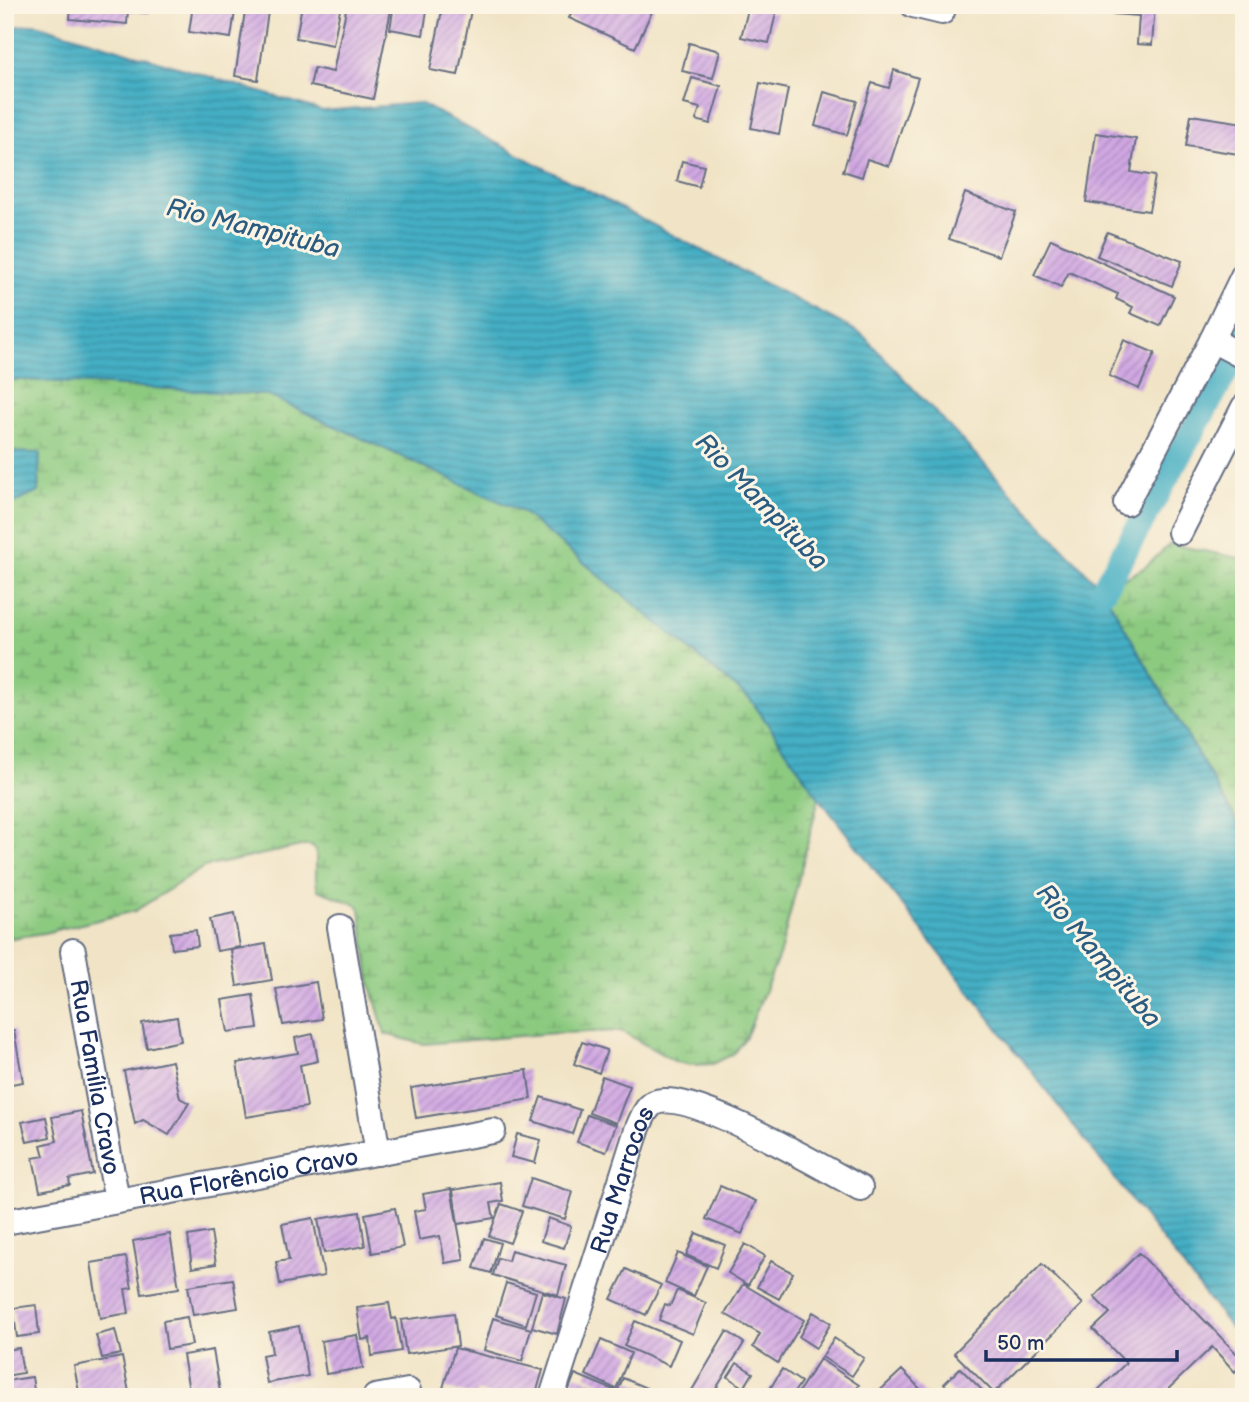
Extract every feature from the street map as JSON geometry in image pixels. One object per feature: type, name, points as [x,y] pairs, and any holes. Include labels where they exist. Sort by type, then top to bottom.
[{"type":"street","points":[[913,5],[943,8]]},
{"type":"street","points":[[1126,503],[1244,274]]},
{"type":"street","points":[[1212,340],[1244,357]]},
{"type":"street","points":[[1180,532],[1244,407]]},
{"type":"street","points":[[340,927],[378,1153]]},
{"type":"street","name":"Rua Família Cravo","points":[[73,951],[117,1201]]},
{"type":"street","name":"Rua Marrocos","points":[[552,1397],[637,1129],[642,1116],[654,1103],[673,1100],[709,1110],[860,1188]]},
{"type":"street","name":"Rua Florêncio Cravo","points":[[5,1222],[493,1131]]},
{"type":"street","points":[[375,1397],[408,1391]]},
{"type":"green space","points":[[5,380],[267,395],[521,511],[751,700],[819,798],[780,953],[746,1037],[733,1054],[713,1064],[691,1065],[676,1062],[621,1031],[556,1033],[423,1044],[385,1034],[370,982],[360,909],[357,905],[318,890],[316,850],[311,846],[204,867],[135,911],[44,933],[5,939],[5,507],[38,492],[40,454],[5,452]]},
{"type":"green space","points":[[1170,544],[1244,559],[1244,834],[1103,590],[1144,568]]},
{"type":"water","name":"Rio Mampituba","points":[[36,24],[323,111],[420,103],[862,334],[1103,590],[1244,834],[1244,1345],[819,798],[751,700],[521,511],[267,395],[5,380],[5,28]]},
{"type":"water","points":[[5,452],[40,453],[38,492],[5,507]]},
{"type":"building","points":[[71,5],[149,5],[148,13],[128,11],[127,24],[70,19]]},
{"type":"building","points":[[193,5],[236,5],[231,38],[189,32]]},
{"type":"building","points":[[246,5],[269,5],[258,80],[235,76]]},
{"type":"building","points":[[302,5],[341,5],[333,45],[296,38]]},
{"type":"building","points":[[347,5],[392,5],[373,99],[310,86],[314,68],[333,72]]},
{"type":"building","points":[[394,5],[428,5],[423,35],[390,29]]},
{"type":"building","points":[[443,5],[472,5],[458,75],[430,70]]},
{"type":"building","points":[[575,5],[655,5],[635,48],[569,18]]},
{"type":"building","points":[[1102,5],[1155,5],[1152,45],[1137,44],[1139,16],[1101,13]]},
{"type":"building","points":[[749,6],[776,13],[769,43],[741,37]]},
{"type":"building","points":[[689,43],[720,51],[713,78],[682,71]]},
{"type":"building","points":[[894,70],[918,78],[889,166],[867,159],[862,177],[843,171],[872,83],[889,88]]},
{"type":"building","points":[[692,78],[721,86],[710,124],[696,120],[700,108],[684,104]]},
{"type":"building","points":[[760,83],[788,89],[779,134],[751,128]]},
{"type":"building","points":[[824,92],[857,101],[847,135],[815,126]]},
{"type":"building","points":[[1191,115],[1244,123],[1239,154],[1186,146]]},
{"type":"building","points":[[1096,133],[1136,139],[1131,172],[1155,176],[1149,211],[1086,202]]},
{"type":"building","points":[[682,161],[704,166],[699,187],[677,181]]},
{"type":"building","points":[[965,193],[1016,212],[999,256],[949,239]]},
{"type":"building","points":[[1107,232],[1182,261],[1172,286],[1097,256]]},
{"type":"building","points":[[1051,239],[1174,296],[1160,326],[1130,313],[1133,307],[1116,299],[1118,294],[1069,272],[1061,287],[1034,275]]},
{"type":"building","points":[[1124,340],[1155,353],[1139,389],[1109,376]]},
{"type":"building","points":[[234,914],[240,947],[217,951],[210,919]]},
{"type":"building","points":[[196,930],[198,946],[172,949],[170,933]]},
{"type":"building","points":[[266,944],[272,980],[237,986],[231,950]]},
{"type":"building","points":[[316,982],[322,1019],[283,1025],[276,989]]},
{"type":"building","points":[[253,995],[258,1028],[228,1032],[222,1000]]},
{"type":"building","points":[[177,1017],[181,1041],[147,1048],[142,1023]]},
{"type":"building","points":[[14,1030],[23,1082],[5,1085],[5,1031]]},
{"type":"building","points":[[313,1034],[318,1061],[300,1065],[307,1107],[246,1117],[237,1063],[298,1053],[295,1038]]},
{"type":"building","points":[[582,1042],[607,1050],[599,1073],[574,1064]]},
{"type":"building","points":[[172,1061],[180,1098],[189,1103],[169,1135],[143,1120],[135,1124],[124,1071]]},
{"type":"building","points":[[527,1070],[531,1099],[416,1118],[411,1088]]},
{"type":"building","points":[[602,1076],[630,1086],[616,1123],[589,1113]]},
{"type":"building","points":[[541,1097],[580,1110],[572,1134],[533,1121]]},
{"type":"building","points":[[81,1111],[93,1174],[69,1179],[70,1185],[40,1191],[33,1158],[44,1156],[41,1145],[57,1141],[52,1117]]},
{"type":"building","points":[[587,1115],[616,1125],[606,1152],[577,1142]]},
{"type":"building","points":[[46,1117],[50,1137],[27,1142],[22,1122]]},
{"type":"building","points":[[517,1134],[541,1140],[535,1163],[511,1157]]},
{"type":"building","points":[[531,1178],[573,1192],[565,1219],[522,1206]]},
{"type":"building","points":[[500,1182],[503,1201],[491,1203],[494,1218],[458,1224],[453,1190]]},
{"type":"building","points":[[720,1186],[756,1201],[742,1234],[706,1219]]},
{"type":"building","points":[[451,1189],[464,1260],[445,1263],[440,1236],[419,1240],[414,1211],[426,1209],[423,1194]]},
{"type":"building","points":[[501,1204],[522,1211],[510,1243],[489,1236]]},
{"type":"building","points":[[395,1208],[403,1247],[372,1253],[365,1214]]},
{"type":"building","points":[[360,1212],[365,1246],[324,1253],[318,1219]]},
{"type":"building","points":[[313,1218],[324,1276],[280,1284],[276,1262],[289,1260],[282,1224]]},
{"type":"building","points":[[548,1218],[571,1226],[564,1248],[541,1241]]},
{"type":"building","points":[[211,1232],[216,1264],[192,1268],[188,1236]]},
{"type":"building","points":[[696,1233],[725,1245],[716,1268],[686,1255]]},
{"type":"building","points":[[170,1234],[179,1288],[142,1294],[133,1241]]},
{"type":"building","points":[[484,1238],[500,1243],[491,1273],[474,1268]]},
{"type":"building","points":[[745,1244],[765,1256],[748,1285],[728,1273]]},
{"type":"building","points":[[511,1250],[566,1265],[558,1295],[493,1275],[498,1258],[508,1261]]},
{"type":"building","points":[[678,1253],[707,1266],[694,1296],[665,1283]]},
{"type":"building","points":[[1139,1253],[1244,1361],[1235,1372],[1212,1347],[1160,1397],[1091,1397],[1126,1363],[1093,1329],[1110,1313],[1094,1297]]},
{"type":"building","points":[[126,1257],[132,1288],[125,1289],[129,1313],[100,1318],[91,1263]]},
{"type":"building","points":[[771,1261],[793,1273],[779,1299],[757,1287]]},
{"type":"building","points":[[1042,1264],[1083,1304],[994,1393],[954,1353]]},
{"type":"building","points":[[626,1269],[661,1285],[646,1315],[611,1299]]},
{"type":"building","points":[[233,1279],[238,1308],[193,1315],[188,1286]]},
{"type":"building","points":[[506,1283],[536,1292],[526,1325],[496,1315]]},
{"type":"building","points":[[743,1284],[804,1320],[778,1363],[753,1347],[760,1334],[725,1314]]},
{"type":"building","points":[[677,1290],[706,1303],[693,1334],[659,1320],[665,1304],[670,1306]]},
{"type":"building","points":[[542,1292],[566,1299],[557,1334],[532,1327]]},
{"type":"building","points":[[389,1303],[392,1319],[396,1318],[401,1351],[372,1356],[370,1338],[362,1340],[357,1308]]},
{"type":"building","points":[[36,1305],[39,1334],[17,1337],[13,1308]]},
{"type":"building","points":[[813,1312],[831,1323],[816,1348],[799,1337]]},
{"type":"building","points":[[454,1313],[458,1346],[406,1354],[401,1320]]},
{"type":"building","points":[[187,1317],[192,1345],[167,1349],[163,1321]]},
{"type":"building","points":[[493,1318],[531,1329],[522,1361],[484,1350]]},
{"type":"building","points":[[635,1321],[680,1340],[669,1366],[624,1346]]},
{"type":"building","points":[[299,1326],[308,1376],[267,1383],[262,1355],[272,1353],[269,1332]]},
{"type":"building","points":[[115,1330],[121,1354],[102,1358],[96,1335]]},
{"type":"building","points":[[727,1331],[744,1343],[711,1397],[688,1397]]},
{"type":"building","points":[[357,1335],[363,1368],[326,1374],[321,1341]]},
{"type":"building","points":[[834,1338],[864,1358],[852,1376],[822,1357]]},
{"type":"building","points":[[601,1340],[631,1353],[616,1389],[586,1375]]},
{"type":"building","points":[[19,1348],[23,1373],[5,1376],[5,1350]]},
{"type":"building","points":[[455,1348],[543,1370],[535,1397],[496,1397],[477,1391],[475,1396],[443,1388]]},
{"type":"building","points":[[213,1350],[221,1397],[190,1397],[183,1355]]},
{"type":"building","points":[[122,1357],[130,1397],[80,1397],[74,1366]]},
{"type":"building","points":[[820,1359],[859,1385],[851,1397],[795,1397]]},
{"type":"building","points":[[737,1363],[753,1373],[744,1388],[728,1377]]},
{"type":"building","points":[[960,1368],[989,1397],[956,1397],[944,1384]]},
{"type":"building","points":[[782,1369],[801,1382],[791,1397],[765,1397]]},
{"type":"building","points":[[902,1370],[925,1397],[873,1397]]},
{"type":"building","points":[[575,1374],[616,1391],[613,1397],[566,1397]]},
{"type":"building","points":[[32,1377],[35,1397],[7,1397],[5,1381]]},
{"type":"building","points":[[623,1378],[651,1390],[648,1397],[615,1397]]},
{"type":"waterway","points":[[1103,590],[1244,336]]}]
